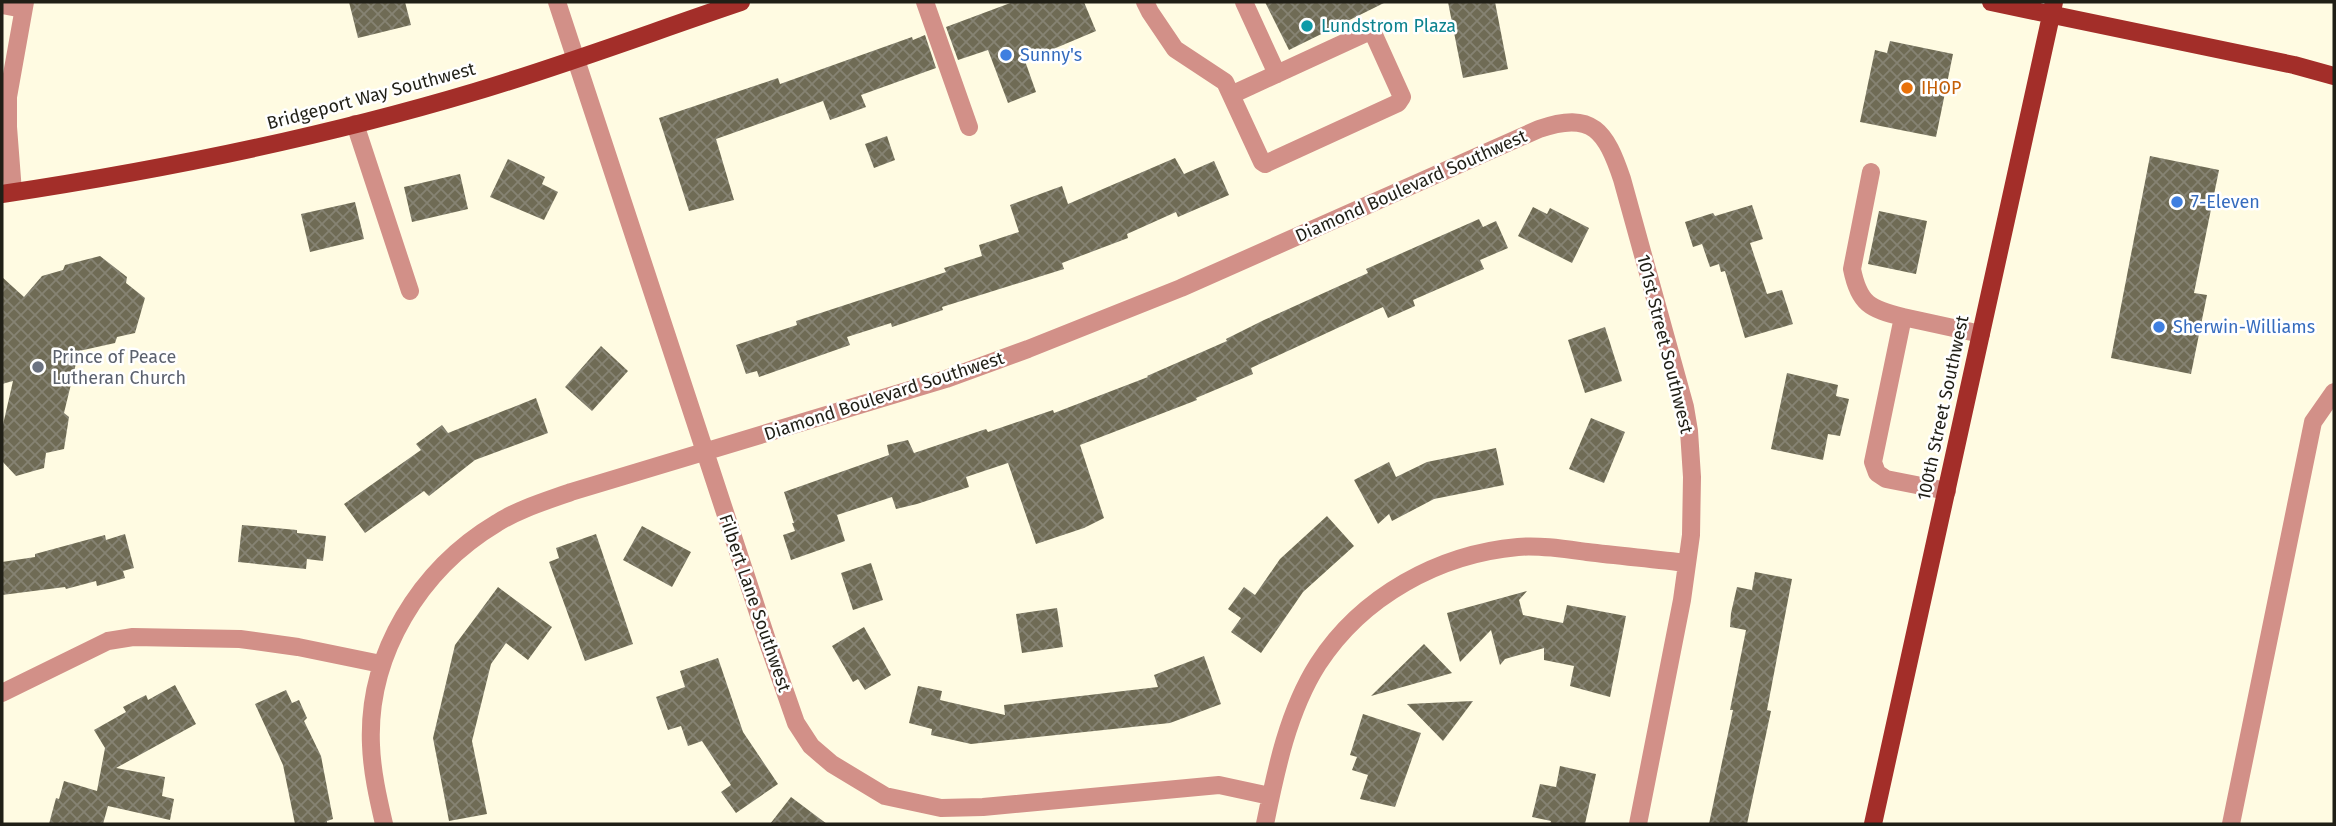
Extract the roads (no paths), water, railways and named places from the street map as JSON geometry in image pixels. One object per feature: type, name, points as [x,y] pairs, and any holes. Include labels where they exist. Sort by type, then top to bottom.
[{"type":"main road","name":"Bridgeport Way Southwest","points":[[8,193],[220,156],[463,96],[741,2]]},
{"type":"main road","points":[[1991,2],[2053,9],[2334,76]]},
{"type":"main road","name":"100th Street Southwest","points":[[1873,824],[2053,9]]},
{"type":"street","name":"Filbert Lane Southwest","points":[[557,2],[703,452],[796,723],[811,746],[858,781],[885,796],[941,808],[983,807],[1219,785],[1270,796]]},
{"type":"street","points":[[925,2],[969,127]]},
{"type":"street","points":[[1145,2],[1175,49],[1224,82],[1265,164],[1401,101],[1402,97],[1374,36],[1368,32],[1231,95]]},
{"type":"street","points":[[1244,2],[1277,74]]},
{"type":"street","points":[[2,5],[24,6],[8,97],[8,193]]},
{"type":"street","name":"Diamond Boulevard Southwest","points":[[384,824],[370,744],[373,700],[381,664],[398,626],[428,582],[451,557],[498,522],[571,492],[946,379],[1181,288],[1539,129],[1568,122],[1588,125]]},
{"type":"street","points":[[355,124],[410,291]]},
{"type":"street","name":"101st Street Southwest","points":[[1588,125],[1606,140],[1620,171],[1685,407],[1689,431],[1692,477],[1691,535],[1673,654],[1637,824]]},
{"type":"street","points":[[1871,172],[1852,269],[1855,284],[1864,302],[1875,310],[1981,334]]},
{"type":"street","points":[[1903,317],[1872,462],[1877,473],[1886,479],[1947,491]]},
{"type":"street","points":[[2231,824],[2313,422],[2334,392]]},
{"type":"street","points":[[1265,824],[1284,741],[1301,697],[1318,664],[1344,632],[1372,606],[1421,573],[1459,559],[1520,547],[1554,548],[1687,563]]},
{"type":"street","points":[[2,693],[108,641],[133,637],[240,639],[298,647],[381,664]]},
{"type":"place","name":"Lundstrom Plaza","points":[[1307,26]]},
{"type":"place","name":"Sunny's","points":[[1006,55]]},
{"type":"place","name":"IHOP","points":[[1907,88]]},
{"type":"place","name":"7-Eleven","points":[[2177,202]]},
{"type":"place","name":"Sherwin-Williams","points":[[2159,327]]},
{"type":"place","name":"Prince of Peace Lutheran Church","points":[[38,367]]}]
